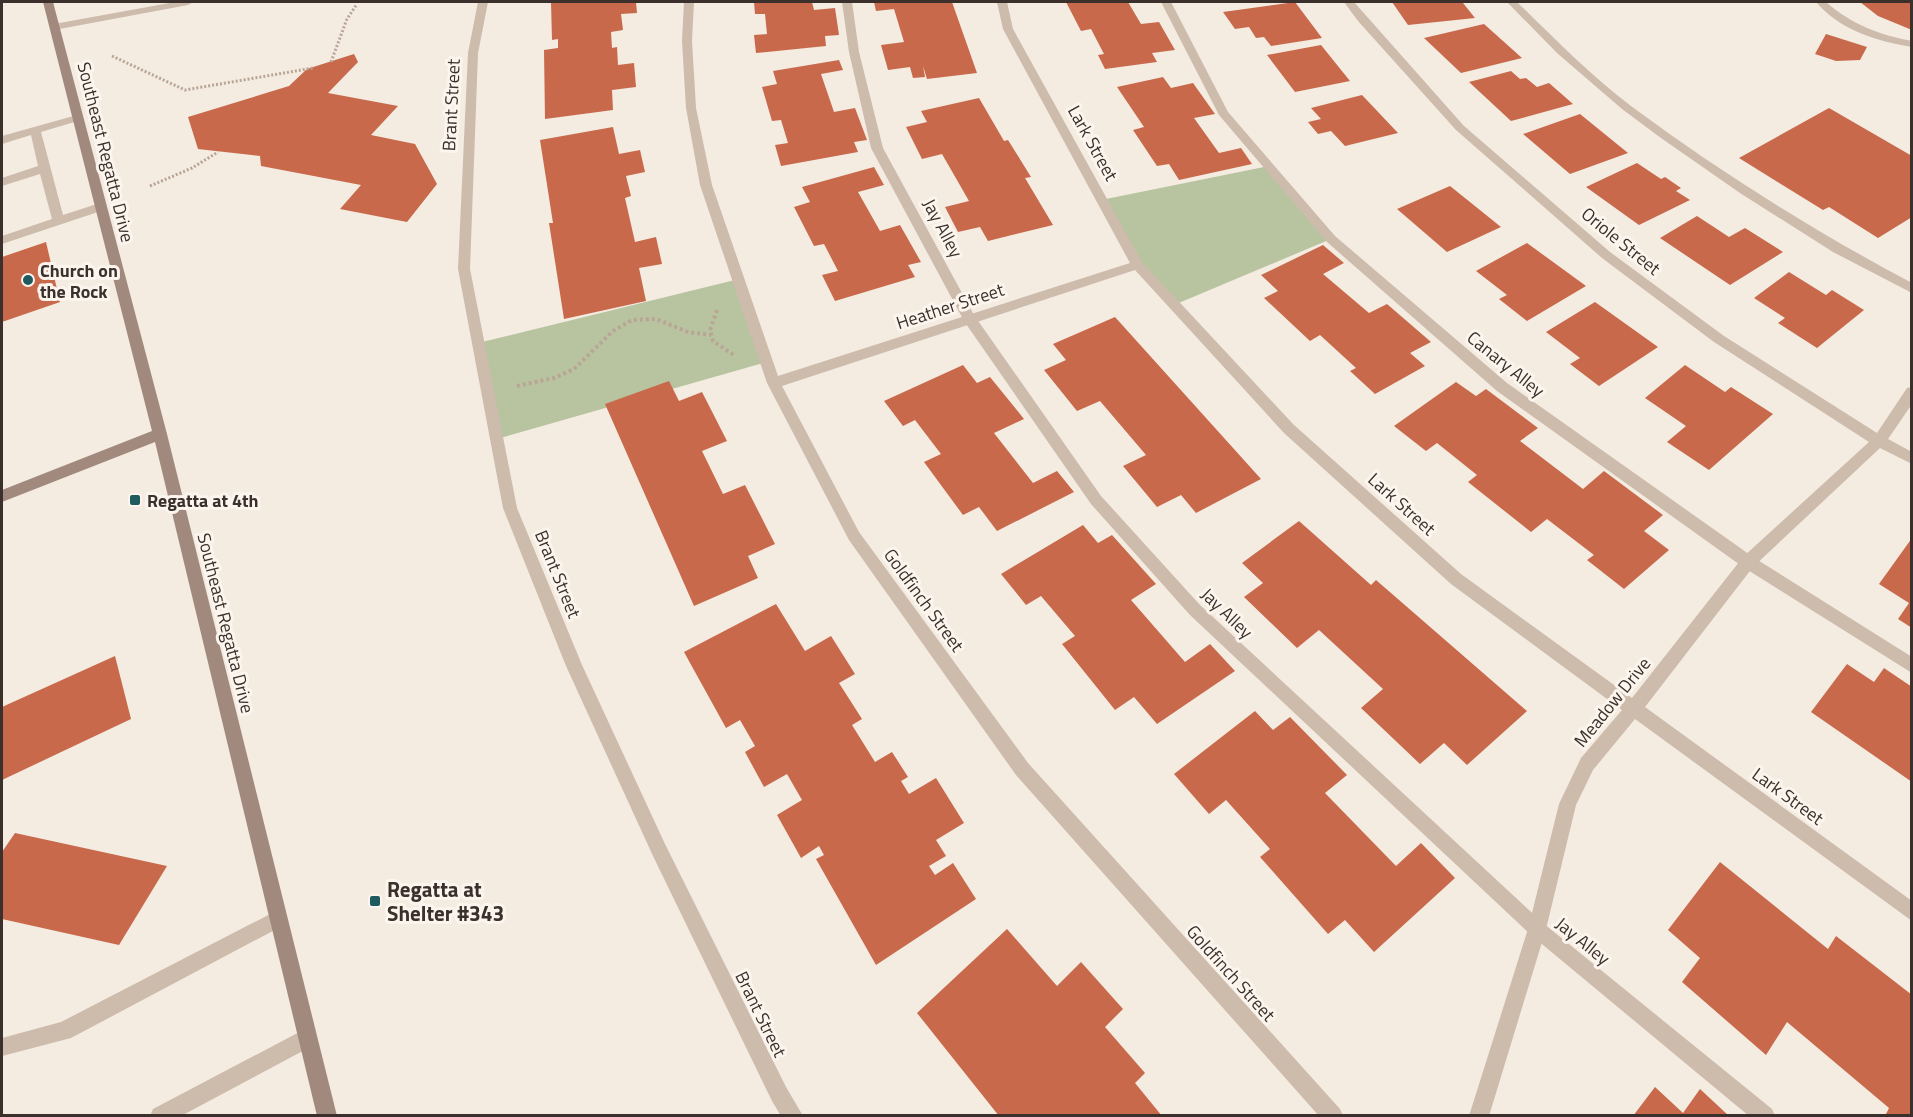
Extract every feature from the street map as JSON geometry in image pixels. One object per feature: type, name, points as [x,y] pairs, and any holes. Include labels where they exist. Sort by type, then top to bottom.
[{"type":"main road","name":"Southeast Regatta Drive","points":[[48,2],[160,434],[327,1116]]},
{"type":"main road","points":[[2,496],[160,434]]},
{"type":"street","points":[[54,27],[188,2]]},
{"type":"street","name":"Brant Street","points":[[483,2],[473,53],[464,269],[510,508],[574,666],[659,850],[779,1094],[793,1116]]},
{"type":"street","name":"Goldfinch Street","points":[[689,2],[687,41],[691,108],[706,184],[774,383],[854,536],[1022,769],[1334,1116]]},
{"type":"street","name":"Jay Alley","points":[[847,2],[854,52],[878,148],[969,318],[1096,500],[1195,610],[1537,929],[1765,1116]]},
{"type":"street","name":"Lark Street","points":[[1002,2],[1008,30],[1137,265],[1289,429],[1447,571],[1911,912]]},
{"type":"street","name":"Canary Alley","points":[[1166,2],[1223,113],[1331,238],[1502,387],[1748,562],[1911,666]]},
{"type":"street","name":"Oriole Street","points":[[1349,2],[1460,128],[1606,255],[1719,339],[1911,459]]},
{"type":"street","points":[[1512,2],[1561,51],[1626,107],[1744,190],[1827,243],[1911,289]]},
{"type":"street","points":[[1821,2],[1836,17],[1861,31],[1884,39],[1911,44]]},
{"type":"street","points":[[2,141],[77,118]]},
{"type":"street","points":[[35,130],[58,221]]},
{"type":"street","points":[[2,182],[45,168]]},
{"type":"street","points":[[2,240],[100,207]]},
{"type":"street","name":"Heather Street","points":[[774,383],[1137,265]]},
{"type":"street","name":"Meadow Drive","points":[[1479,1116],[1537,929],[1568,804],[1587,764],[1635,707],[1748,562],[1879,441],[1911,392]]},
{"type":"street","points":[[2,1047],[64,1031],[278,919]]},
{"type":"street","points":[[160,1116],[307,1038]]},
{"type":"path","points":[[331,62],[347,19],[357,4]]},
{"type":"path","points":[[112,56],[185,90],[313,68]]},
{"type":"path","points":[[150,186],[192,168],[218,152]]},
{"type":"path","points":[[488,394],[558,376],[576,368],[601,340],[624,325],[644,318],[664,321],[691,333],[711,335]]},
{"type":"green space","points":[[1269,166],[1331,239],[1174,305],[1137,265],[1101,200]]},
{"type":"green space","points":[[739,279],[767,362],[497,439],[478,343]]},
{"type":"building","points":[[551,2],[636,2],[637,13],[621,14],[623,30],[611,32],[612,48],[617,47],[618,65],[634,63],[636,87],[612,90],[613,110],[545,119],[544,50],[558,48],[558,39],[552,40]]},
{"type":"building","points":[[754,2],[812,2],[814,10],[835,8],[839,35],[825,36],[826,46],[756,53],[754,35],[767,34],[765,14],[755,14]]},
{"type":"building","points":[[874,2],[952,2],[977,73],[927,79],[923,66],[925,77],[913,78],[910,67],[888,70],[881,45],[904,42],[894,9],[876,11]]},
{"type":"building","points":[[1066,2],[1128,2],[1141,24],[1159,22],[1175,50],[1152,53],[1157,62],[1105,69],[1098,55],[1104,54],[1091,29],[1081,31]]},
{"type":"building","points":[[1295,2],[1322,38],[1271,46],[1264,37],[1256,38],[1249,27],[1235,29],[1223,12]]},
{"type":"building","points":[[1392,2],[1463,3],[1475,18],[1408,25]]},
{"type":"building","points":[[1860,2],[1912,2],[1912,30],[1878,16]]},
{"type":"building","points":[[1484,24],[1522,58],[1461,73],[1424,38]]},
{"type":"building","points":[[1826,34],[1867,47],[1860,60],[1836,61],[1815,54]]},
{"type":"building","points":[[1321,45],[1350,81],[1295,92],[1267,55]]},
{"type":"building","points":[[354,54],[358,62],[328,93],[398,106],[371,135],[415,144],[437,184],[407,222],[340,209],[361,185],[261,166],[260,156],[198,149],[188,117],[289,86],[307,69]]},
{"type":"building","points":[[839,60],[843,70],[821,74],[834,112],[855,108],[867,140],[854,142],[858,152],[781,166],[775,145],[788,143],[781,120],[772,121],[762,87],[777,84],[773,71]]},
{"type":"building","points":[[1511,71],[1520,79],[1526,78],[1537,87],[1549,83],[1573,104],[1511,121],[1469,82]]},
{"type":"building","points":[[1163,77],[1171,88],[1193,83],[1215,114],[1194,118],[1219,153],[1241,148],[1252,164],[1179,180],[1169,164],[1157,166],[1133,130],[1144,127],[1117,87]]},
{"type":"building","points":[[1362,95],[1398,133],[1345,146],[1331,131],[1318,134],[1308,122],[1321,119],[1311,108]]},
{"type":"building","points":[[979,98],[1004,141],[1008,140],[1031,177],[1025,178],[1053,225],[988,241],[980,227],[958,232],[945,207],[969,201],[942,154],[922,159],[906,127],[927,122],[921,111]]},
{"type":"building","points":[[1829,108],[1912,156],[1912,217],[1878,238],[1829,207],[1823,210],[1739,158]]},
{"type":"building","points":[[1580,114],[1628,153],[1570,174],[1523,134]]},
{"type":"building","points":[[613,127],[619,154],[640,150],[645,172],[626,176],[631,196],[625,198],[635,242],[656,237],[662,264],[639,268],[646,301],[564,319],[549,223],[553,223],[540,140]]},
{"type":"building","points":[[1637,163],[1661,179],[1665,177],[1681,188],[1676,191],[1690,200],[1639,225],[1586,187]]},
{"type":"building","points":[[874,167],[884,185],[858,192],[880,231],[900,225],[921,262],[908,265],[915,277],[835,301],[822,275],[838,271],[824,244],[814,246],[794,207],[810,202],[802,187]]},
{"type":"building","points":[[1450,186],[1501,227],[1447,252],[1397,209]]},
{"type":"building","points":[[1697,216],[1729,237],[1745,228],[1783,252],[1730,285],[1660,238]]},
{"type":"building","name":"Church on the Rock","points":[[46,242],[60,302],[2,322],[2,257]]},
{"type":"building","points":[[1527,243],[1586,286],[1527,321],[1499,299],[1507,295],[1476,271]]},
{"type":"building","points":[[1323,245],[1344,263],[1323,274],[1369,313],[1387,304],[1431,342],[1410,353],[1425,366],[1375,394],[1350,371],[1356,368],[1320,335],[1310,341],[1264,298],[1278,291],[1261,275]]},
{"type":"building","points":[[1789,272],[1826,295],[1832,290],[1864,310],[1817,348],[1778,323],[1785,318],[1754,298]]},
{"type":"building","points":[[1595,302],[1658,347],[1599,386],[1570,364],[1580,358],[1546,332]]},
{"type":"building","points":[[1115,317],[1261,479],[1196,513],[1181,495],[1157,507],[1123,466],[1146,455],[1100,401],[1077,411],[1044,370],[1066,360],[1053,344]]},
{"type":"building","points":[[963,365],[977,383],[990,377],[1024,419],[994,433],[1033,483],[1057,471],[1074,492],[997,531],[979,507],[963,515],[924,462],[941,454],[915,420],[903,426],[884,401]]},
{"type":"building","points":[[1685,365],[1725,392],[1731,387],[1773,414],[1709,470],[1667,442],[1686,426],[1645,398]]},
{"type":"building","points":[[669,381],[679,401],[702,392],[727,441],[702,451],[723,494],[745,485],[775,544],[748,556],[758,578],[694,606],[605,404]]},
{"type":"building","points":[[1456,382],[1476,396],[1486,389],[1538,428],[1520,441],[1583,489],[1604,471],[1663,515],[1644,531],[1669,550],[1624,589],[1587,560],[1594,555],[1547,519],[1531,532],[1468,482],[1477,475],[1437,443],[1426,451],[1394,426]]},
{"type":"building","points":[[1299,521],[1371,585],[1376,580],[1527,711],[1467,765],[1444,743],[1420,764],[1361,708],[1383,689],[1319,630],[1297,648],[1244,597],[1263,583],[1242,563]]},
{"type":"building","points":[[1083,525],[1098,543],[1112,535],[1156,584],[1131,600],[1185,662],[1210,644],[1235,671],[1157,724],[1134,697],[1115,710],[1062,644],[1075,636],[1041,596],[1026,605],[1001,574]]},
{"type":"building","points":[[1912,538],[1912,628],[1898,619],[1909,603],[1879,584]]},
{"type":"building","points":[[776,604],[805,651],[831,636],[855,674],[839,683],[862,719],[852,725],[875,762],[892,752],[908,777],[901,781],[909,794],[936,778],[964,823],[936,840],[946,856],[929,866],[935,875],[953,863],[976,899],[876,965],[816,859],[824,855],[819,846],[801,858],[777,815],[802,800],[787,774],[764,787],[745,752],[755,746],[740,720],[726,728],[684,652]]},
{"type":"building","points":[[115,656],[131,719],[2,780],[2,707]]},
{"type":"building","points":[[1847,664],[1874,682],[1884,668],[1912,687],[1912,782],[1811,712]]},
{"type":"building","points":[[1255,711],[1273,730],[1290,717],[1347,775],[1325,793],[1396,866],[1421,843],[1455,878],[1374,952],[1345,920],[1328,934],[1260,857],[1270,849],[1226,800],[1209,814],[1174,774]]},
{"type":"building","points":[[15,833],[167,866],[119,945],[2,919],[2,852]]},
{"type":"building","points":[[1720,862],[1828,949],[1836,936],[1912,995],[1912,1116],[1885,1116],[1889,1108],[1787,1022],[1766,1055],[1682,982],[1700,958],[1668,930]]},
{"type":"building","points":[[1007,929],[1057,986],[1081,962],[1123,1009],[1105,1027],[1145,1073],[1135,1083],[1162,1116],[999,1116],[917,1013]]},
{"type":"building","points":[[1655,1087],[1683,1113],[1700,1089],[1729,1116],[1633,1116]]},
{"type":"place","name":"Church on the Rock","points":[[28,280]]},
{"type":"place","name":"Regatta at 4th","points":[[135,500]]},
{"type":"place","name":"Regatta at Shelter #343","points":[[375,901]]}]
